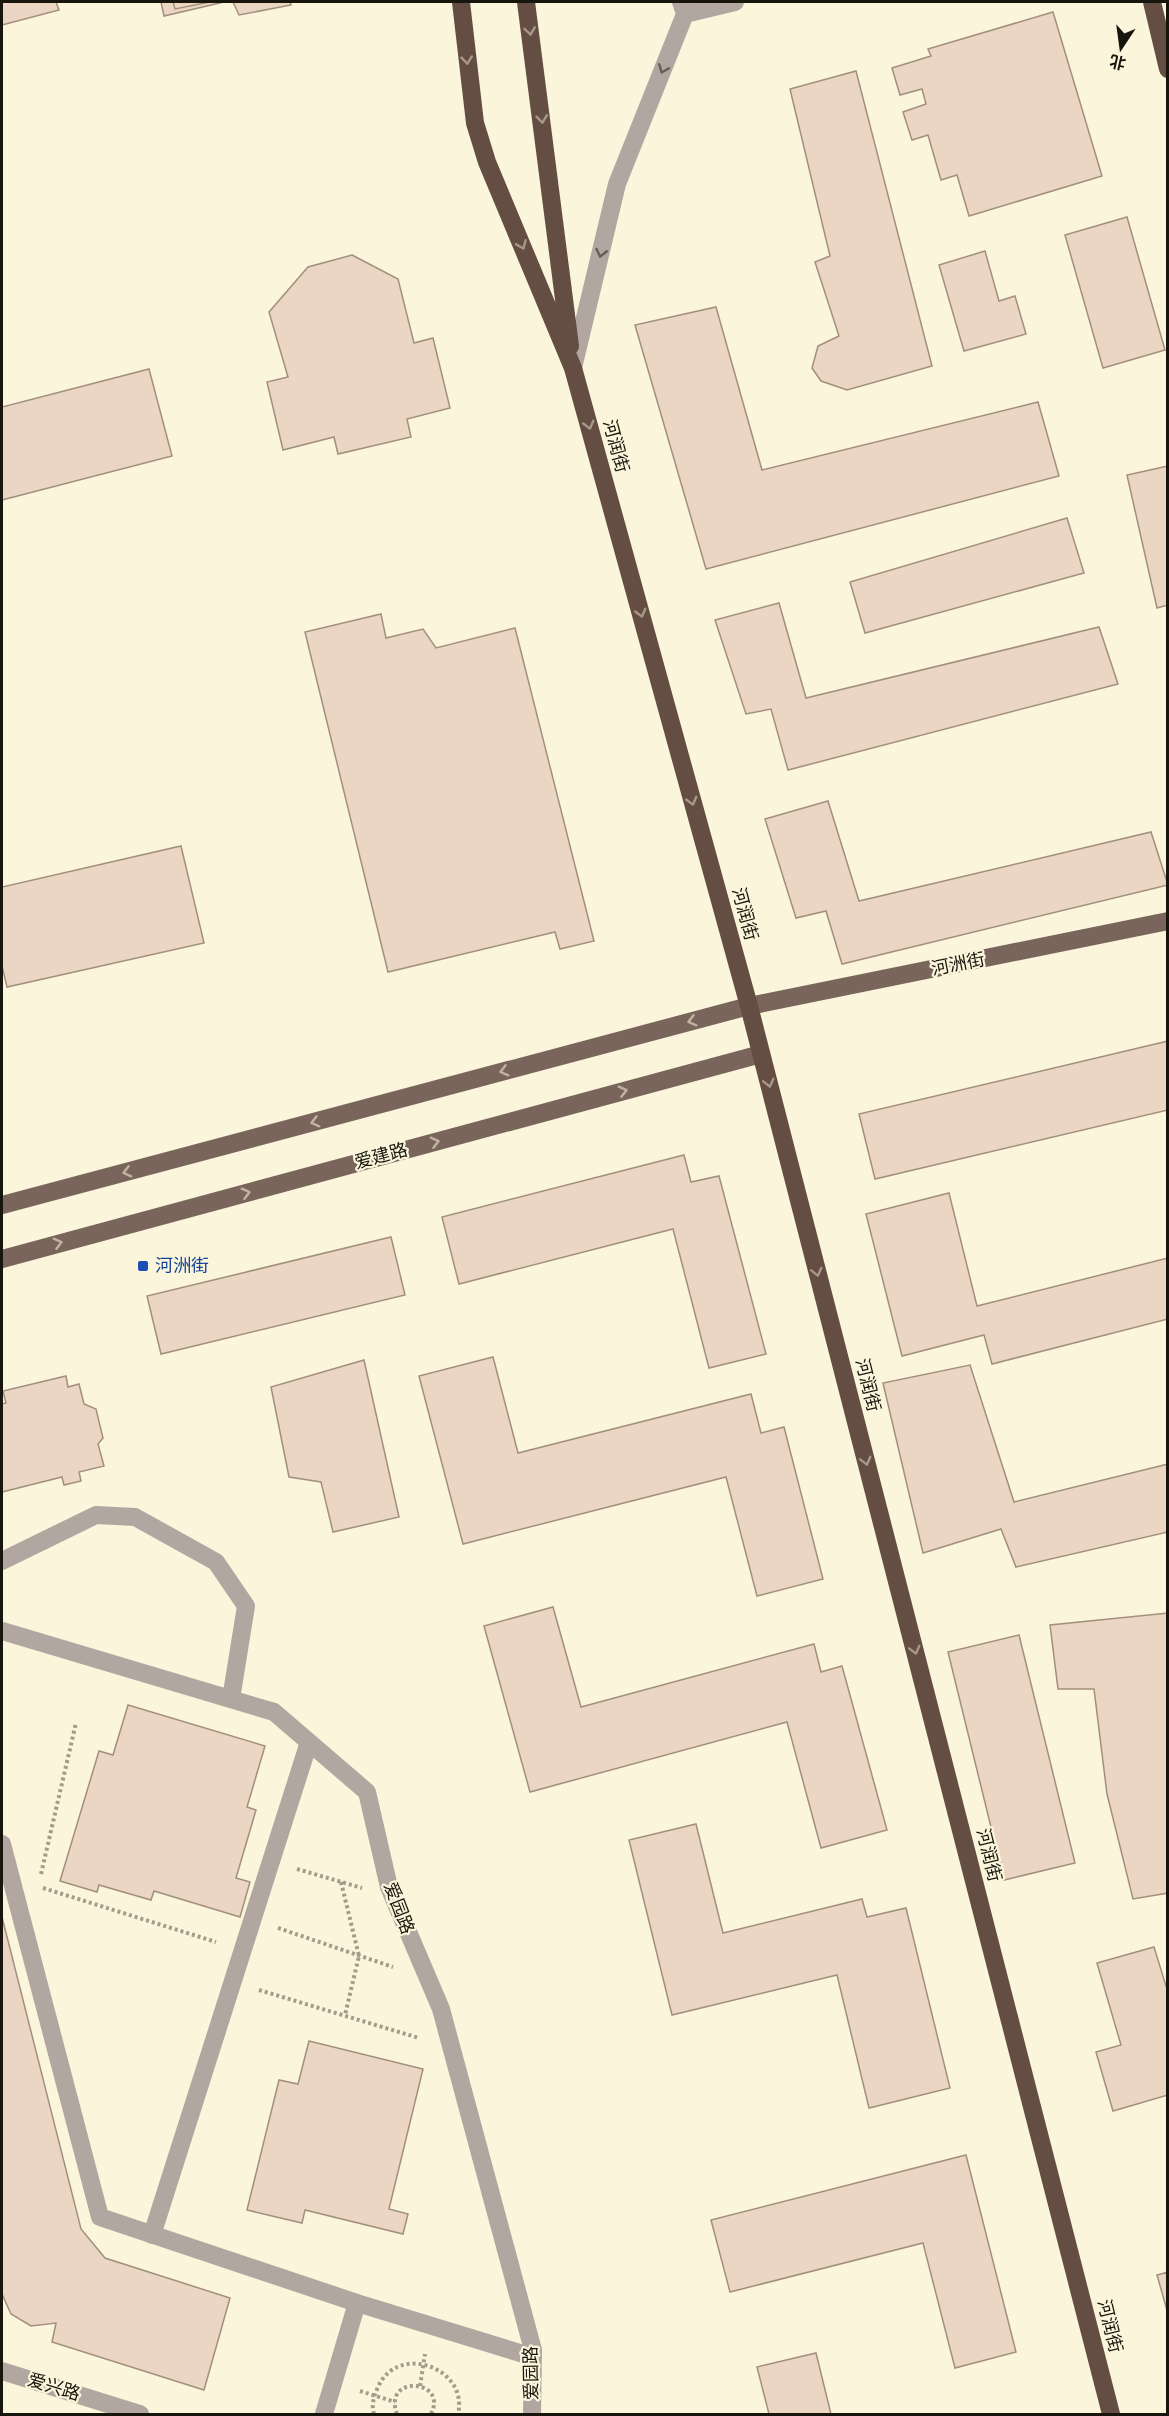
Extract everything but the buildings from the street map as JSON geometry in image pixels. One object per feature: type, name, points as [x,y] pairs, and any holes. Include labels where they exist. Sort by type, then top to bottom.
[{"type":"highway","name":"河润街","points":[[461,2],[469,82],[478,133],[487,162],[573,369],[749,1006],[1111,2415]]},
{"type":"highway","points":[[526,2],[573,369]]},
{"type":"highway","points":[[1152,2],[1167,69]]},
{"type":"main road","name":"河洲街","points":[[749,1006],[1167,921]]},
{"type":"main road","points":[[2,1205],[749,1006]]},
{"type":"main road","name":"爱建路","points":[[2,1258],[761,1054]]},
{"type":"street","points":[[683,8],[735,2]]},
{"type":"street","name":"河润街","points":[[573,369],[617,184],[683,8]]},
{"type":"street","points":[[2,1561],[96,1515],[135,1517],[216,1562],[246,1606],[231,1699]]},
{"type":"street","name":"爱园路","points":[[2,1631],[274,1712],[367,1792],[394,1899],[441,2009],[533,2350],[532,2415]]},
{"type":"street","points":[[152,2235],[309,1742]]},
{"type":"street","points":[[2,1844],[100,2217],[357,2304],[533,2357]]},
{"type":"street","points":[[324,2415],[357,2304]]},
{"type":"street","name":"爱兴路","points":[[2,2371],[140,2415]]},
{"type":"path","points":[[38,1886],[75,1723]]},
{"type":"path","points":[[271,1861],[394,1899]]},
{"type":"path","points":[[10,1878],[243,1950]]},
{"type":"path","points":[[342,1882],[360,1956],[345,2015]]},
{"type":"path","points":[[252,1920],[428,1978]]},
{"type":"path","points":[[232,1982],[451,2047]]},
{"type":"path","points":[[374,2415],[374,2395],[380,2383],[389,2372],[401,2366],[416,2363],[442,2371],[452,2381],[458,2394],[458,2415]]},
{"type":"path","points":[[333,2383],[395,2402]]},
{"type":"path","points":[[397,2415],[395,2402],[397,2395],[406,2386],[420,2386],[426,2389],[433,2399],[431,2415]]},
{"type":"place","name":"河洲街","points":[[143,1266]]}]
